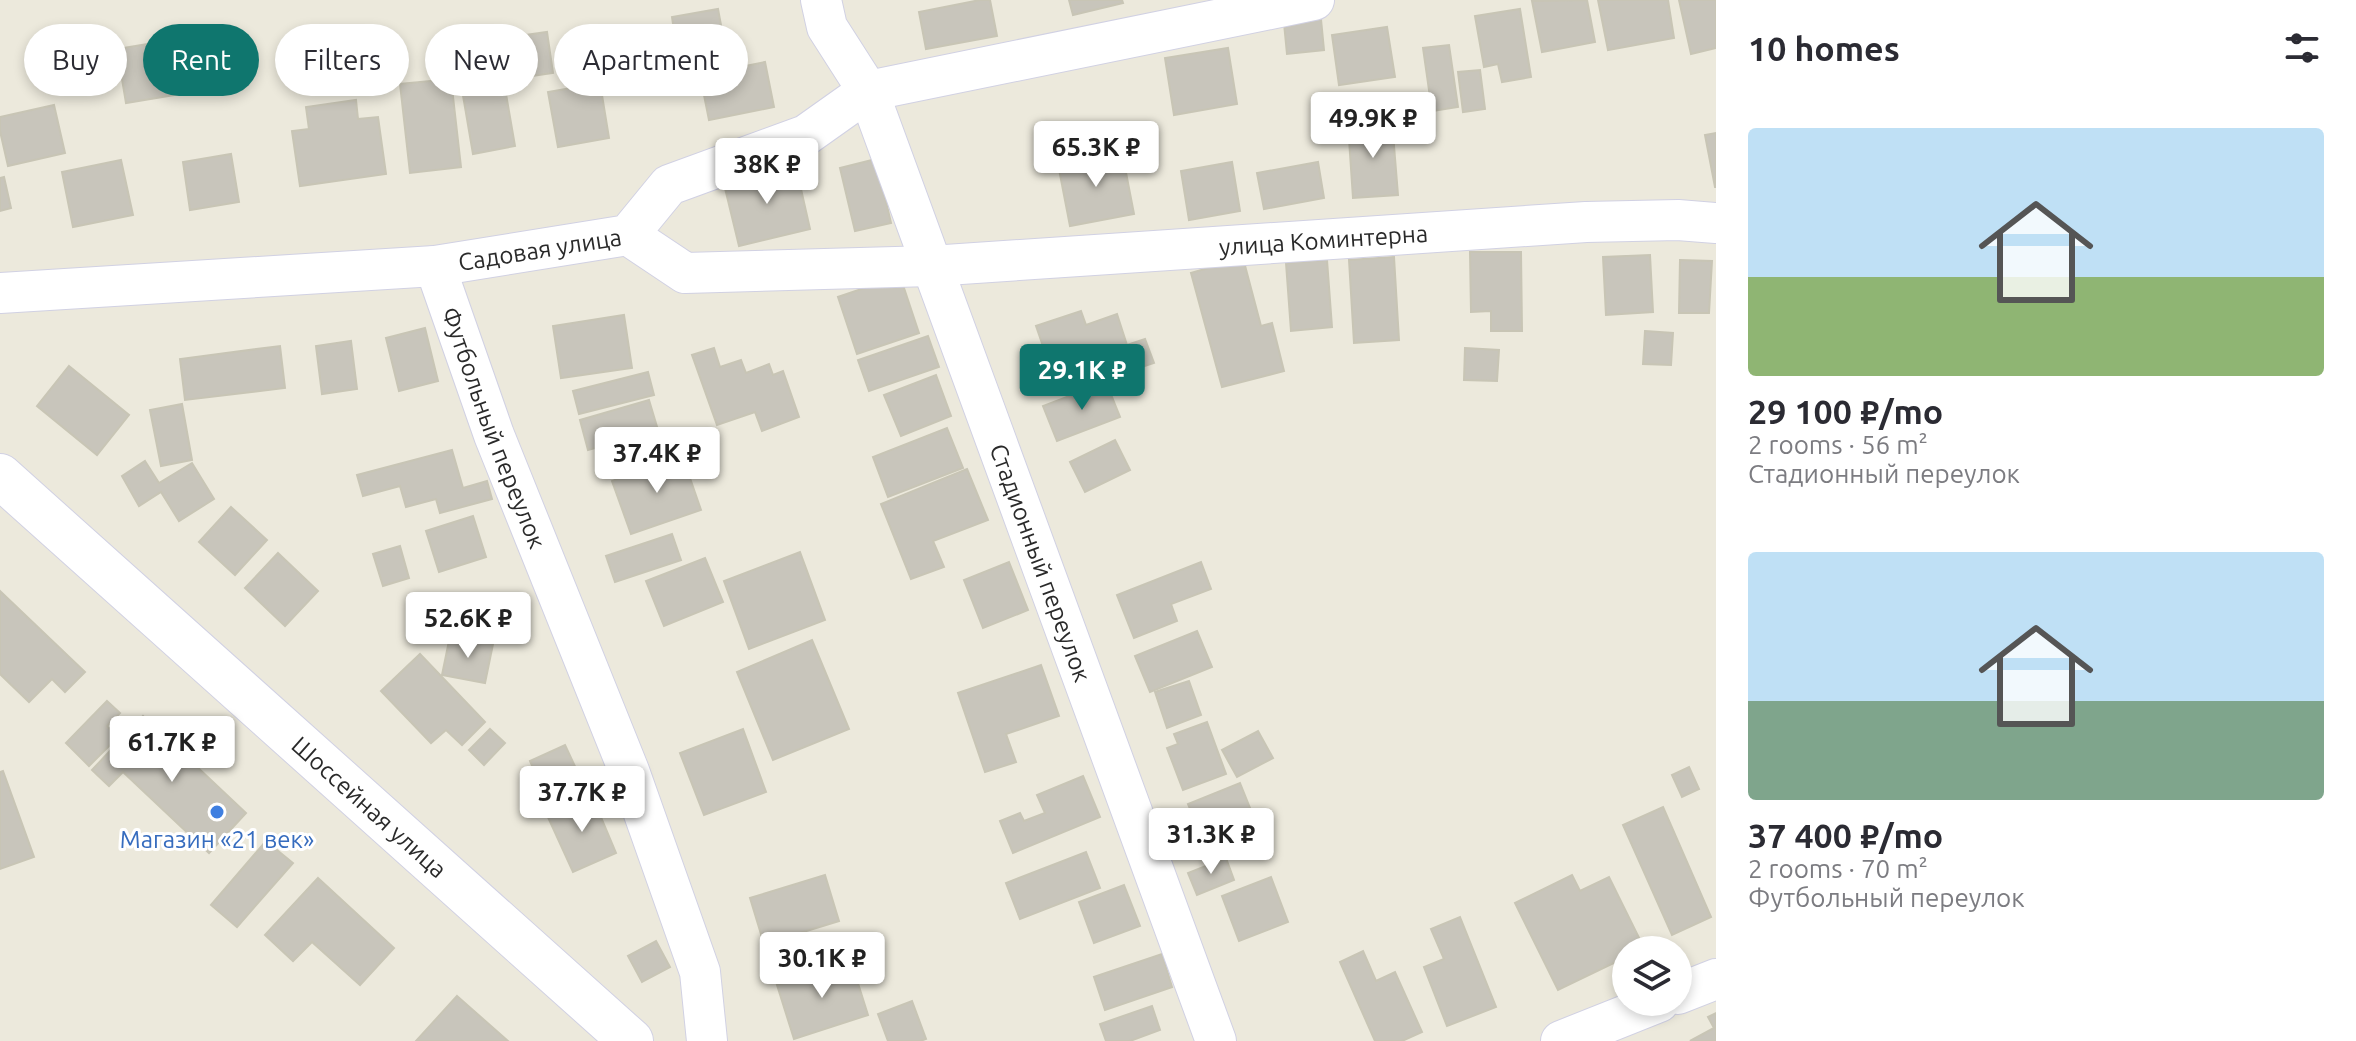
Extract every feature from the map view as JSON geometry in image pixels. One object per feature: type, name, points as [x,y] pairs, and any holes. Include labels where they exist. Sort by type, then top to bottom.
[{"type":"street","name":"Стадионный переулок","points":[[821,0],[827,27],[868,91],[1216,1041]]},
{"type":"street","name":"Садовая улица","points":[[0,293],[435,266],[628,235],[669,185],[806,135],[868,91],[1314,0]]},
{"type":"street","name":"улица Коминтерна","points":[[628,235],[685,273],[931,266],[1586,222],[1678,220],[1716,223]]},
{"type":"street","name":"Футбольный переулок","points":[[435,266],[494,435],[629,771],[700,972],[707,1041]]},
{"type":"street","name":"Шоссейная улица","points":[[0,476],[631,1041]]},
{"type":"street","points":[[1692,988],[1716,979]]},
{"type":"street","points":[[1561,1041],[1624,1016]]},
{"type":"building","points":[[990,0],[997,36],[926,49],[919,12]]},
{"type":"building","points":[[1069,0],[1122,0],[1123,3],[1073,15]]},
{"type":"building","points":[[1587,0],[1595,42],[1542,52],[1532,1]]},
{"type":"building","points":[[1598,0],[1668,0],[1674,38],[1608,50]]},
{"type":"building","points":[[1679,0],[1716,0],[1716,48],[1691,54]]},
{"type":"building","points":[[718,9],[721,24],[673,24],[672,17]]},
{"type":"building","points":[[1320,9],[1324,50],[1287,54],[1283,13]]},
{"type":"building","points":[[1520,9],[1531,77],[1502,82],[1498,64],[1484,67],[1475,16]]},
{"type":"building","points":[[1387,27],[1395,77],[1339,85],[1332,35]]},
{"type":"building","points":[[547,32],[553,73],[538,75],[538,33]]},
{"type":"building","points":[[143,45],[143,96],[168,96],[126,103],[127,47]]},
{"type":"building","points":[[1449,45],[1458,107],[1432,111],[1423,48]]},
{"type":"building","points":[[1228,48],[1237,104],[1174,115],[1165,58]]},
{"type":"building","points":[[765,62],[774,107],[709,120],[704,96],[748,96],[748,65]]},
{"type":"building","points":[[1480,70],[1485,109],[1463,112],[1458,72]]},
{"type":"building","points":[[425,82],[425,96],[453,96],[461,167],[410,173],[401,96],[409,96],[409,83]]},
{"type":"building","points":[[554,91],[554,96],[602,96],[609,138],[558,147],[548,92]]},
{"type":"building","points":[[463,96],[506,96],[515,146],[473,154]]},
{"type":"building","points":[[356,100],[358,119],[378,117],[386,174],[300,186],[292,131],[309,129],[306,107]]},
{"type":"building","points":[[54,105],[65,153],[8,166],[0,117]]},
{"type":"building","points":[[1392,121],[1398,195],[1353,198],[1348,124]]},
{"type":"building","points":[[1716,133],[1716,187],[1715,187],[1705,135]]},
{"type":"building","points":[[1122,152],[1134,214],[1070,226],[1058,164]]},
{"type":"building","points":[[231,154],[239,202],[190,210],[183,162]]},
{"type":"building","points":[[876,159],[891,223],[855,231],[840,168]]},
{"type":"building","points":[[121,160],[133,215],[73,227],[62,172]]},
{"type":"building","points":[[1232,162],[1240,211],[1189,220],[1181,171]]},
{"type":"building","points":[[1318,162],[1324,198],[1264,209],[1257,173]]},
{"type":"building","points":[[796,167],[810,229],[739,246],[724,184]]},
{"type":"building","points":[[4,177],[11,208],[0,211],[0,178]]},
{"type":"building","points":[[1470,252],[1521,252],[1522,331],[1491,331],[1491,311],[1471,312]]},
{"type":"building","points":[[1650,255],[1653,312],[1606,315],[1603,257]]},
{"type":"building","points":[[1394,257],[1399,340],[1354,343],[1349,260]]},
{"type":"building","points":[[1243,258],[1261,326],[1272,323],[1284,371],[1222,387],[1191,273]]},
{"type":"building","points":[[1327,260],[1332,327],[1291,331],[1286,263]]},
{"type":"building","points":[[1680,260],[1712,261],[1709,313],[1679,313]]},
{"type":"building","points":[[900,276],[919,333],[857,354],[838,297]]},
{"type":"building","points":[[1081,311],[1086,325],[1117,314],[1127,345],[1145,339],[1154,363],[1094,383],[1087,364],[1053,375],[1036,326]]},
{"type":"building","points":[[624,315],[632,368],[561,378],[553,326]]},
{"type":"building","points":[[425,328],[438,381],[399,391],[386,338]]},
{"type":"building","points":[[1645,331],[1673,333],[1671,365],[1643,364]]},
{"type":"building","points":[[928,336],[939,367],[869,391],[858,360]]},
{"type":"building","points":[[351,341],[357,389],[322,394],[316,346]]},
{"type":"building","points":[[280,346],[285,388],[185,400],[180,359]]},
{"type":"building","points":[[714,348],[720,367],[741,360],[746,373],[769,364],[773,375],[783,371],[799,417],[762,431],[755,412],[717,425],[692,355]]},
{"type":"building","points":[[1465,348],[1499,350],[1497,381],[1464,380]]},
{"type":"building","points":[[69,366],[129,415],[97,455],[37,406]]},
{"type":"building","points":[[648,372],[654,395],[579,414],[573,391]]},
{"type":"building","points":[[936,375],[951,416],[901,436],[884,395]]},
{"type":"building","points":[[1106,382],[1120,417],[1057,441],[1043,406]]},
{"type":"building","points":[[649,400],[658,430],[588,450],[580,420]]},
{"type":"building","points":[[182,404],[192,460],[161,466],[150,410]]},
{"type":"building","points":[[947,428],[963,468],[888,497],[873,457]]},
{"type":"building","points":[[1115,440],[1130,470],[1085,492],[1070,462]]},
{"type":"building","points":[[452,450],[463,488],[487,481],[492,499],[440,513],[436,499],[406,507],[400,486],[363,496],[357,475]]},
{"type":"building","points":[[682,455],[701,510],[631,534],[612,481]]},
{"type":"building","points":[[145,461],[159,483],[192,463],[214,499],[179,521],[161,492],[139,506],[122,476]]},
{"type":"building","points":[[967,469],[988,520],[933,541],[944,567],[911,579],[881,504]]},
{"type":"building","points":[[231,507],[267,540],[235,575],[199,542]]},
{"type":"building","points":[[473,516],[486,557],[439,572],[426,531]]},
{"type":"building","points":[[672,534],[681,560],[615,582],[606,556]]},
{"type":"building","points":[[400,546],[409,578],[383,586],[373,554]]},
{"type":"building","points":[[800,552],[825,620],[749,649],[724,581]]},
{"type":"building","points":[[278,553],[318,591],[285,626],[245,588]]},
{"type":"building","points":[[705,558],[723,602],[664,626],[646,581]]},
{"type":"building","points":[[1009,562],[1028,610],[983,628],[964,580]]},
{"type":"building","points":[[1201,562],[1211,589],[1171,604],[1177,621],[1134,638],[1117,595]]},
{"type":"building","points":[[0,591],[85,672],[65,692],[52,679],[29,702],[0,674]]},
{"type":"building","points":[[1197,631],[1212,667],[1150,692],[1135,656]]},
{"type":"building","points":[[450,636],[493,644],[485,683],[442,675]]},
{"type":"building","points":[[812,640],[849,729],[773,760],[737,672]]},
{"type":"building","points":[[420,654],[485,722],[462,745],[446,730],[431,743],[381,691]]},
{"type":"building","points":[[1041,665],[1059,716],[1006,734],[1016,762],[985,772],[958,693]]},
{"type":"building","points":[[1189,681],[1201,715],[1167,728],[1155,692]]},
{"type":"building","points":[[107,701],[120,713],[107,726],[118,737],[89,766],[66,743]]},
{"type":"building","points":[[143,716],[246,813],[209,853],[123,772],[109,786],[92,770]]},
{"type":"building","points":[[1207,722],[1226,774],[1183,790],[1167,748],[1178,744],[1174,734]]},
{"type":"building","points":[[490,729],[505,743],[484,765],[469,750]]},
{"type":"building","points":[[743,729],[766,792],[704,815],[680,753]]},
{"type":"building","points":[[1258,731],[1273,758],[1237,777],[1222,750]]},
{"type":"building","points":[[565,745],[586,790],[550,806],[530,761]]},
{"type":"building","points":[[1689,767],[1699,789],[1682,797],[1672,775]]},
{"type":"building","points":[[3,771],[34,857],[0,869],[0,772]]},
{"type":"building","points":[[1083,776],[1100,817],[1013,853],[1000,821],[1020,813],[1024,821],[1045,813],[1037,795]]},
{"type":"building","points":[[1240,783],[1256,823],[1205,844],[1188,804]]},
{"type":"building","points":[[592,796],[616,853],[573,872],[547,815]]},
{"type":"building","points":[[1663,807],[1711,917],[1672,935],[1623,825]]},
{"type":"building","points":[[266,841],[293,863],[237,927],[211,905]]},
{"type":"building","points":[[1086,852],[1100,888],[1020,919],[1006,883]]},
{"type":"building","points":[[1226,858],[1234,880],[1197,895],[1188,873]]},
{"type":"building","points":[[825,875],[839,921],[764,944],[750,898]]},
{"type":"building","points":[[1572,875],[1580,891],[1609,877],[1638,936],[1612,936],[1612,964],[1558,990],[1515,903]]},
{"type":"building","points":[[1271,877],[1288,922],[1239,941],[1222,896]]},
{"type":"building","points":[[318,878],[394,948],[360,985],[312,942],[293,961],[265,935]]},
{"type":"building","points":[[1124,885],[1140,926],[1094,943],[1079,902]]},
{"type":"building","points":[[1460,917],[1496,1007],[1447,1026],[1424,967],[1444,959],[1431,929]]},
{"type":"building","points":[[656,941],[670,967],[642,982],[628,956]]},
{"type":"building","points":[[1363,951],[1376,981],[1395,972],[1422,1032],[1402,1041],[1375,1041],[1340,962]]},
{"type":"building","points":[[1162,954],[1172,987],[1105,1010],[1094,977]]},
{"type":"building","points":[[851,961],[868,1015],[794,1039],[777,985]]},
{"type":"building","points":[[457,996],[508,1041],[416,1041]]},
{"type":"building","points":[[912,1001],[926,1039],[888,1041],[878,1014]]},
{"type":"building","points":[[1152,1006],[1160,1030],[1130,1041],[1106,1041],[1100,1024]]},
{"type":"building","points":[[1716,1013],[1716,1041],[1690,1041],[1714,1028],[1708,1017]]},
{"type":"place","name":"Магазин «21 век»","points":[[217,812]]}]
